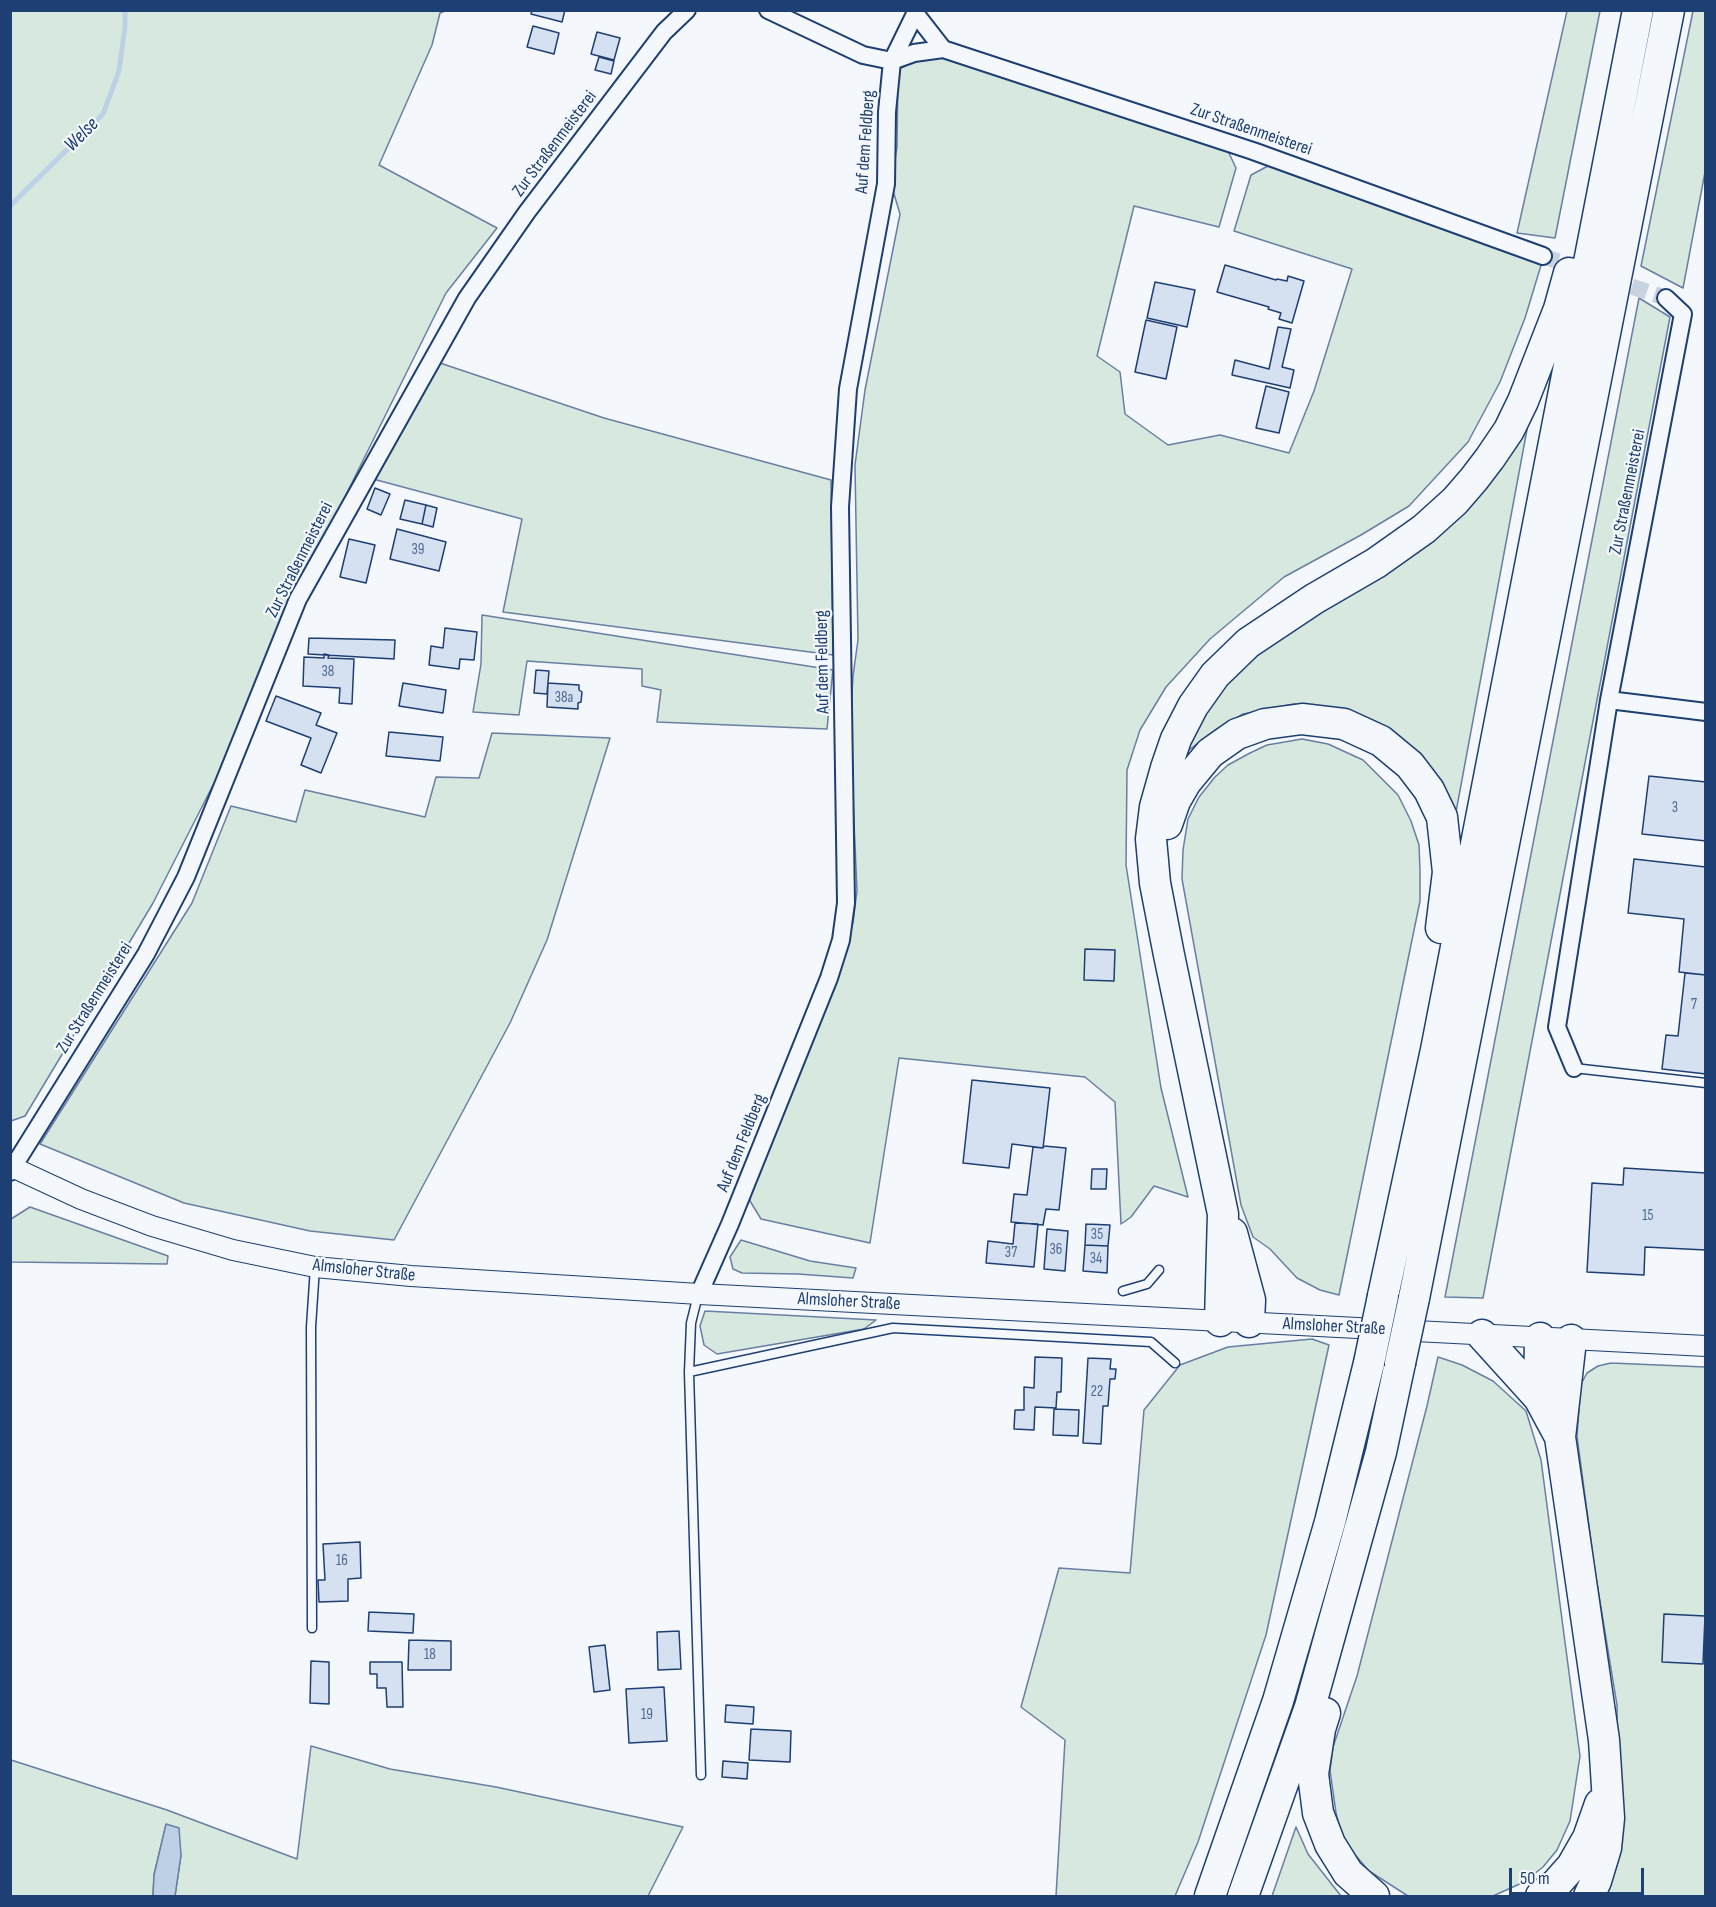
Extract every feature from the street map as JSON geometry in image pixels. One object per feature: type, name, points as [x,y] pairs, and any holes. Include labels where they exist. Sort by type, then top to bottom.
[{"type":"highway","points":[[1210,1896],[1278,1701],[1330,1522],[1369,1363],[1436,1050],[1638,10]]},
{"type":"highway","points":[[1243,1896],[1310,1707],[1381,1452],[1414,1298],[1669,10]]},
{"type":"highway","points":[[1234,1322],[1222,1214],[1155,883],[1151,839],[1155,807],[1176,740],[1193,706],[1215,675],[1248,643],[1314,599],[1376,563],[1424,529],[1455,501],[1474,479],[1503,439],[1523,401],[1559,309],[1569,272],[1595,226]]},
{"type":"highway","points":[[1155,883],[1167,821],[1175,801],[1186,782],[1210,753],[1238,734],[1265,724],[1302,719],[1344,724],[1380,741],[1410,765],[1429,790],[1442,817],[1448,872],[1441,928],[1426,1010],[1436,1050]]},
{"type":"highway","points":[[1482,1335],[1539,1398],[1560,1437]]},
{"type":"highway","points":[[1539,1398],[1540,1338]]},
{"type":"highway","points":[[1571,1340],[1560,1437],[1604,1740],[1609,1818],[1606,1848],[1589,1896]]},
{"type":"highway","points":[[1339,1607],[1345,1646],[1320,1729],[1313,1774],[1318,1813],[1330,1844],[1348,1873],[1374,1896]]},
{"type":"highway","points":[[1541,1896],[1556,1884],[1572,1866],[1588,1838],[1606,1787]]},
{"type":"street","name":"Zur Straßenmeisterei","points":[[11,1168],[146,954],[186,877],[298,599],[467,298],[527,212],[664,32],[687,10]]},
{"type":"street","name":"Zur Straßenmeisterei","points":[[768,10],[863,55],[892,61],[914,53],[943,49],[1253,151],[1543,256]]},
{"type":"street","name":"Auf dem Feldberg","points":[[699,1294],[730,1224],[829,978],[841,940],[846,903],[840,507],[848,389],[886,184],[887,112],[892,61],[916,12]]},
{"type":"street","points":[[916,12],[943,49]]},
{"type":"street","name":"Zur Straßenmeisterei","points":[[1574,1068],[1557,1027],[1608,700],[1683,314],[1666,298]]},
{"type":"street","points":[[1608,700],[1706,712]]},
{"type":"street","name":"Almsloher Straße","points":[[11,1168],[81,1199],[152,1226],[233,1250],[315,1267],[411,1276],[699,1294],[1706,1347]]},
{"type":"lane","points":[[1574,1068],[1706,1083]]},
{"type":"lane","points":[[312,1628],[311,1327],[315,1267]]},
{"type":"lane","points":[[1123,1291],[1147,1284],[1159,1270]]},
{"type":"lane","points":[[699,1294],[691,1323],[689,1372],[701,1775]]},
{"type":"lane","points":[[689,1372],[893,1328],[1151,1342],[1175,1363]]},
{"type":"shaded area","points":[[10,11],[445,11],[440,13],[432,45],[379,165],[497,228],[446,293],[274,640],[237,738],[153,903],[25,1116],[11,1121]]},
{"type":"shaded area","points":[[1567,11],[1600,11],[1555,238],[1517,233]]},
{"type":"shaded area","points":[[1693,11],[1705,11],[1706,167],[1683,288],[1641,266]]},
{"type":"shaded area","points":[[950,57],[1228,151],[1236,168],[1219,227],[1134,206],[1097,356],[1120,372],[1125,414],[1168,445],[1220,435],[1289,453],[1314,391],[1352,269],[1234,231],[1251,175],[1268,166],[1506,252],[1542,262],[1525,318],[1500,382],[1468,442],[1409,506],[1284,577],[1210,639],[1166,687],[1140,730],[1127,770],[1126,865],[1161,1088],[1188,1197],[1154,1186],[1131,1217],[1121,1224],[1115,1102],[1085,1077],[899,1058],[870,1243],[761,1219],[750,1201],[750,1190],[847,945],[853,922],[857,891],[850,729],[858,640],[855,465],[865,390],[900,214],[891,184],[897,147],[898,70],[913,61]]},
{"type":"shaded area","points":[[1639,298],[1670,317],[1483,1298],[1445,1297]]},
{"type":"shaded area","points":[[437,362],[604,418],[831,480],[833,655],[503,612],[522,519],[373,479]]},
{"type":"shaded area","points":[[1531,408],[1453,828],[1427,765],[1401,738],[1389,728],[1368,718],[1337,709],[1294,704],[1243,714],[1214,731],[1181,756],[1222,683],[1256,645],[1356,587]]},
{"type":"shaded area","points":[[482,615],[833,670],[827,729],[657,722],[661,690],[642,686],[642,669],[527,661],[519,715],[473,712],[481,664]]},
{"type":"shaded area","points":[[492,733],[610,738],[547,940],[510,1023],[394,1240],[310,1231],[184,1203],[40,1144],[192,903],[231,806],[296,822],[305,790],[425,817],[436,777],[479,778]]},
{"type":"shaded area","points":[[1302,739],[1328,744],[1363,760],[1398,795],[1411,821],[1419,845],[1420,901],[1339,1295],[1320,1290],[1297,1278],[1270,1249],[1253,1237],[1241,1205],[1182,879],[1183,850],[1188,819],[1199,797],[1215,777],[1228,765],[1267,745]]},
{"type":"shaded area","points":[[30,1207],[168,1256],[167,1264],[11,1262],[11,1219]]},
{"type":"shaded area","points":[[741,1240],[810,1261],[856,1268],[853,1278],[742,1273],[733,1269],[730,1257]]},
{"type":"shaded area","points":[[705,1311],[876,1320],[864,1329],[717,1354],[704,1345],[700,1326]]},
{"type":"shaded area","points":[[1312,1339],[1329,1345],[1266,1635],[1198,1842],[1175,1896],[1056,1896],[1065,1740],[1021,1707],[1059,1568],[1130,1573],[1144,1410],[1180,1365],[1228,1347]]},
{"type":"shaded area","points":[[1438,1357],[1462,1365],[1493,1381],[1526,1411],[1541,1460],[1580,1756],[1570,1821],[1557,1850],[1543,1867],[1524,1882],[1493,1896],[1408,1896],[1369,1871],[1351,1850],[1341,1832],[1330,1770],[1333,1747],[1357,1676]]},
{"type":"shaded area","points":[[1611,1363],[1705,1367],[1705,1896],[1605,1896],[1618,1802],[1617,1705],[1595,1571],[1577,1436],[1581,1384],[1587,1373],[1598,1366]]},
{"type":"shaded area","points":[[311,1746],[390,1769],[496,1787],[683,1827],[648,1896],[175,1896],[181,1855],[166,1825],[154,1875],[153,1896],[11,1896],[11,1760],[167,1810],[297,1859]]},
{"type":"shaded area","points":[[1296,1827],[1308,1854],[1341,1896],[1272,1896]]},
{"type":"water","points":[[166,1824],[179,1828],[181,1855],[175,1896],[153,1896],[154,1875]]},
{"type":"building","points":[[532,10],[565,10],[562,22],[531,14]]},
{"type":"building","points":[[533,26],[559,33],[554,54],[527,47]]},
{"type":"building","points":[[597,32],[620,38],[614,60],[591,54]]},
{"type":"building","points":[[599,57],[614,61],[611,74],[595,70]]},
{"type":"building","points":[[1225,265],[1276,280],[1287,281],[1288,276],[1304,281],[1292,323],[1279,319],[1281,313],[1268,309],[1269,307],[1217,292]]},
{"type":"building","points":[[1155,282],[1195,290],[1187,327],[1147,318]]},
{"type":"building","points":[[1146,320],[1177,327],[1166,379],[1135,372]]},
{"type":"building","points":[[1278,327],[1291,329],[1282,367],[1294,370],[1290,388],[1232,375],[1235,360],[1269,369]]},
{"type":"building","points":[[1266,386],[1289,392],[1279,433],[1256,428]]},
{"type":"building","points":[[375,488],[390,494],[381,515],[367,509]]},
{"type":"building","points":[[405,500],[426,505],[422,524],[400,519]]},
{"type":"building","points":[[426,505],[437,508],[433,527],[422,524]]},
{"type":"building","points":[[397,529],[446,542],[439,571],[390,559]]},
{"type":"building","points":[[349,539],[375,545],[366,583],[340,577]]},
{"type":"building","points":[[445,628],[477,632],[474,660],[460,659],[459,669],[429,665],[431,646],[443,648]]},
{"type":"building","points":[[309,638],[395,640],[394,659],[308,654]]},
{"type":"building","points":[[324,654],[329,655],[328,658],[354,659],[352,704],[339,703],[340,688],[303,686],[304,657],[324,658]]},
{"type":"building","points":[[536,670],[549,671],[547,694],[534,693]]},
{"type":"building","points":[[403,683],[446,690],[443,713],[399,706]]},
{"type":"building","points":[[548,683],[579,685],[579,690],[582,692],[578,709],[547,707]]},
{"type":"building","points":[[276,696],[321,713],[316,725],[337,733],[321,773],[301,765],[311,738],[266,721]]},
{"type":"building","points":[[389,732],[443,737],[440,761],[386,756]]},
{"type":"building","points":[[1649,776],[1706,782],[1706,841],[1642,834]]},
{"type":"building","points":[[1634,859],[1706,867],[1706,975],[1679,972],[1684,919],[1628,913]]},
{"type":"building","points":[[1085,949],[1115,950],[1114,981],[1084,980]]},
{"type":"building","points":[[1685,973],[1706,975],[1706,1074],[1662,1069],[1666,1035],[1678,1036]]},
{"type":"building","points":[[972,1080],[1050,1088],[1043,1148],[1012,1144],[1009,1168],[963,1163]]},
{"type":"building","points":[[1044,1146],[1066,1148],[1059,1210],[1046,1209],[1043,1225],[1011,1222],[1014,1194],[1027,1195],[1033,1147],[1043,1148]]},
{"type":"building","points":[[1624,1168],[1706,1173],[1706,1250],[1645,1247],[1644,1275],[1587,1272],[1592,1183],[1623,1185]]},
{"type":"building","points":[[1092,1169],[1107,1169],[1106,1189],[1091,1189]]},
{"type":"building","points":[[1015,1223],[1038,1224],[1034,1267],[986,1263],[988,1241],[1013,1244]]},
{"type":"building","points":[[1086,1224],[1110,1225],[1108,1246],[1085,1245]]},
{"type":"building","points":[[1047,1229],[1068,1231],[1065,1271],[1044,1269]]},
{"type":"building","points":[[1085,1245],[1108,1246],[1107,1273],[1083,1271]]},
{"type":"building","points":[[1035,1357],[1062,1358],[1061,1392],[1057,1392],[1056,1408],[1035,1407],[1034,1430],[1014,1429],[1015,1410],[1024,1410],[1024,1387],[1034,1388]]},
{"type":"building","points":[[1088,1358],[1111,1359],[1110,1369],[1116,1369],[1115,1379],[1110,1379],[1108,1406],[1103,1406],[1101,1444],[1083,1443]]},
{"type":"building","points":[[1054,1409],[1079,1410],[1078,1436],[1053,1435]]},
{"type":"building","points":[[360,1542],[361,1578],[348,1579],[348,1601],[319,1602],[318,1580],[325,1580],[323,1544]]},
{"type":"building","points":[[369,1612],[414,1614],[413,1633],[368,1631]]},
{"type":"building","points":[[1664,1614],[1705,1616],[1703,1664],[1662,1662]]},
{"type":"building","points":[[679,1631],[681,1669],[658,1670],[657,1632]]},
{"type":"building","points":[[409,1640],[451,1641],[451,1670],[408,1670]]},
{"type":"building","points":[[605,1645],[610,1690],[594,1692],[589,1647]]},
{"type":"building","points":[[311,1661],[329,1662],[329,1704],[310,1703]]},
{"type":"building","points":[[370,1662],[402,1662],[403,1707],[387,1707],[386,1688],[377,1688],[377,1674],[370,1674]]},
{"type":"building","points":[[664,1687],[667,1741],[629,1743],[626,1689]]},
{"type":"building","points":[[726,1705],[754,1707],[753,1724],[725,1722]]},
{"type":"building","points":[[751,1729],[791,1731],[790,1762],[749,1760]]},
{"type":"building","points":[[723,1761],[748,1763],[747,1779],[722,1777]]},
{"type":"waterway","name":"Welse","points":[[10,206],[103,114],[119,71],[125,10]]},
{"type":"tunnel","points":[[1543,256],[1579,269]]},
{"type":"tunnel","points":[[1609,279],[1666,298]]}]
